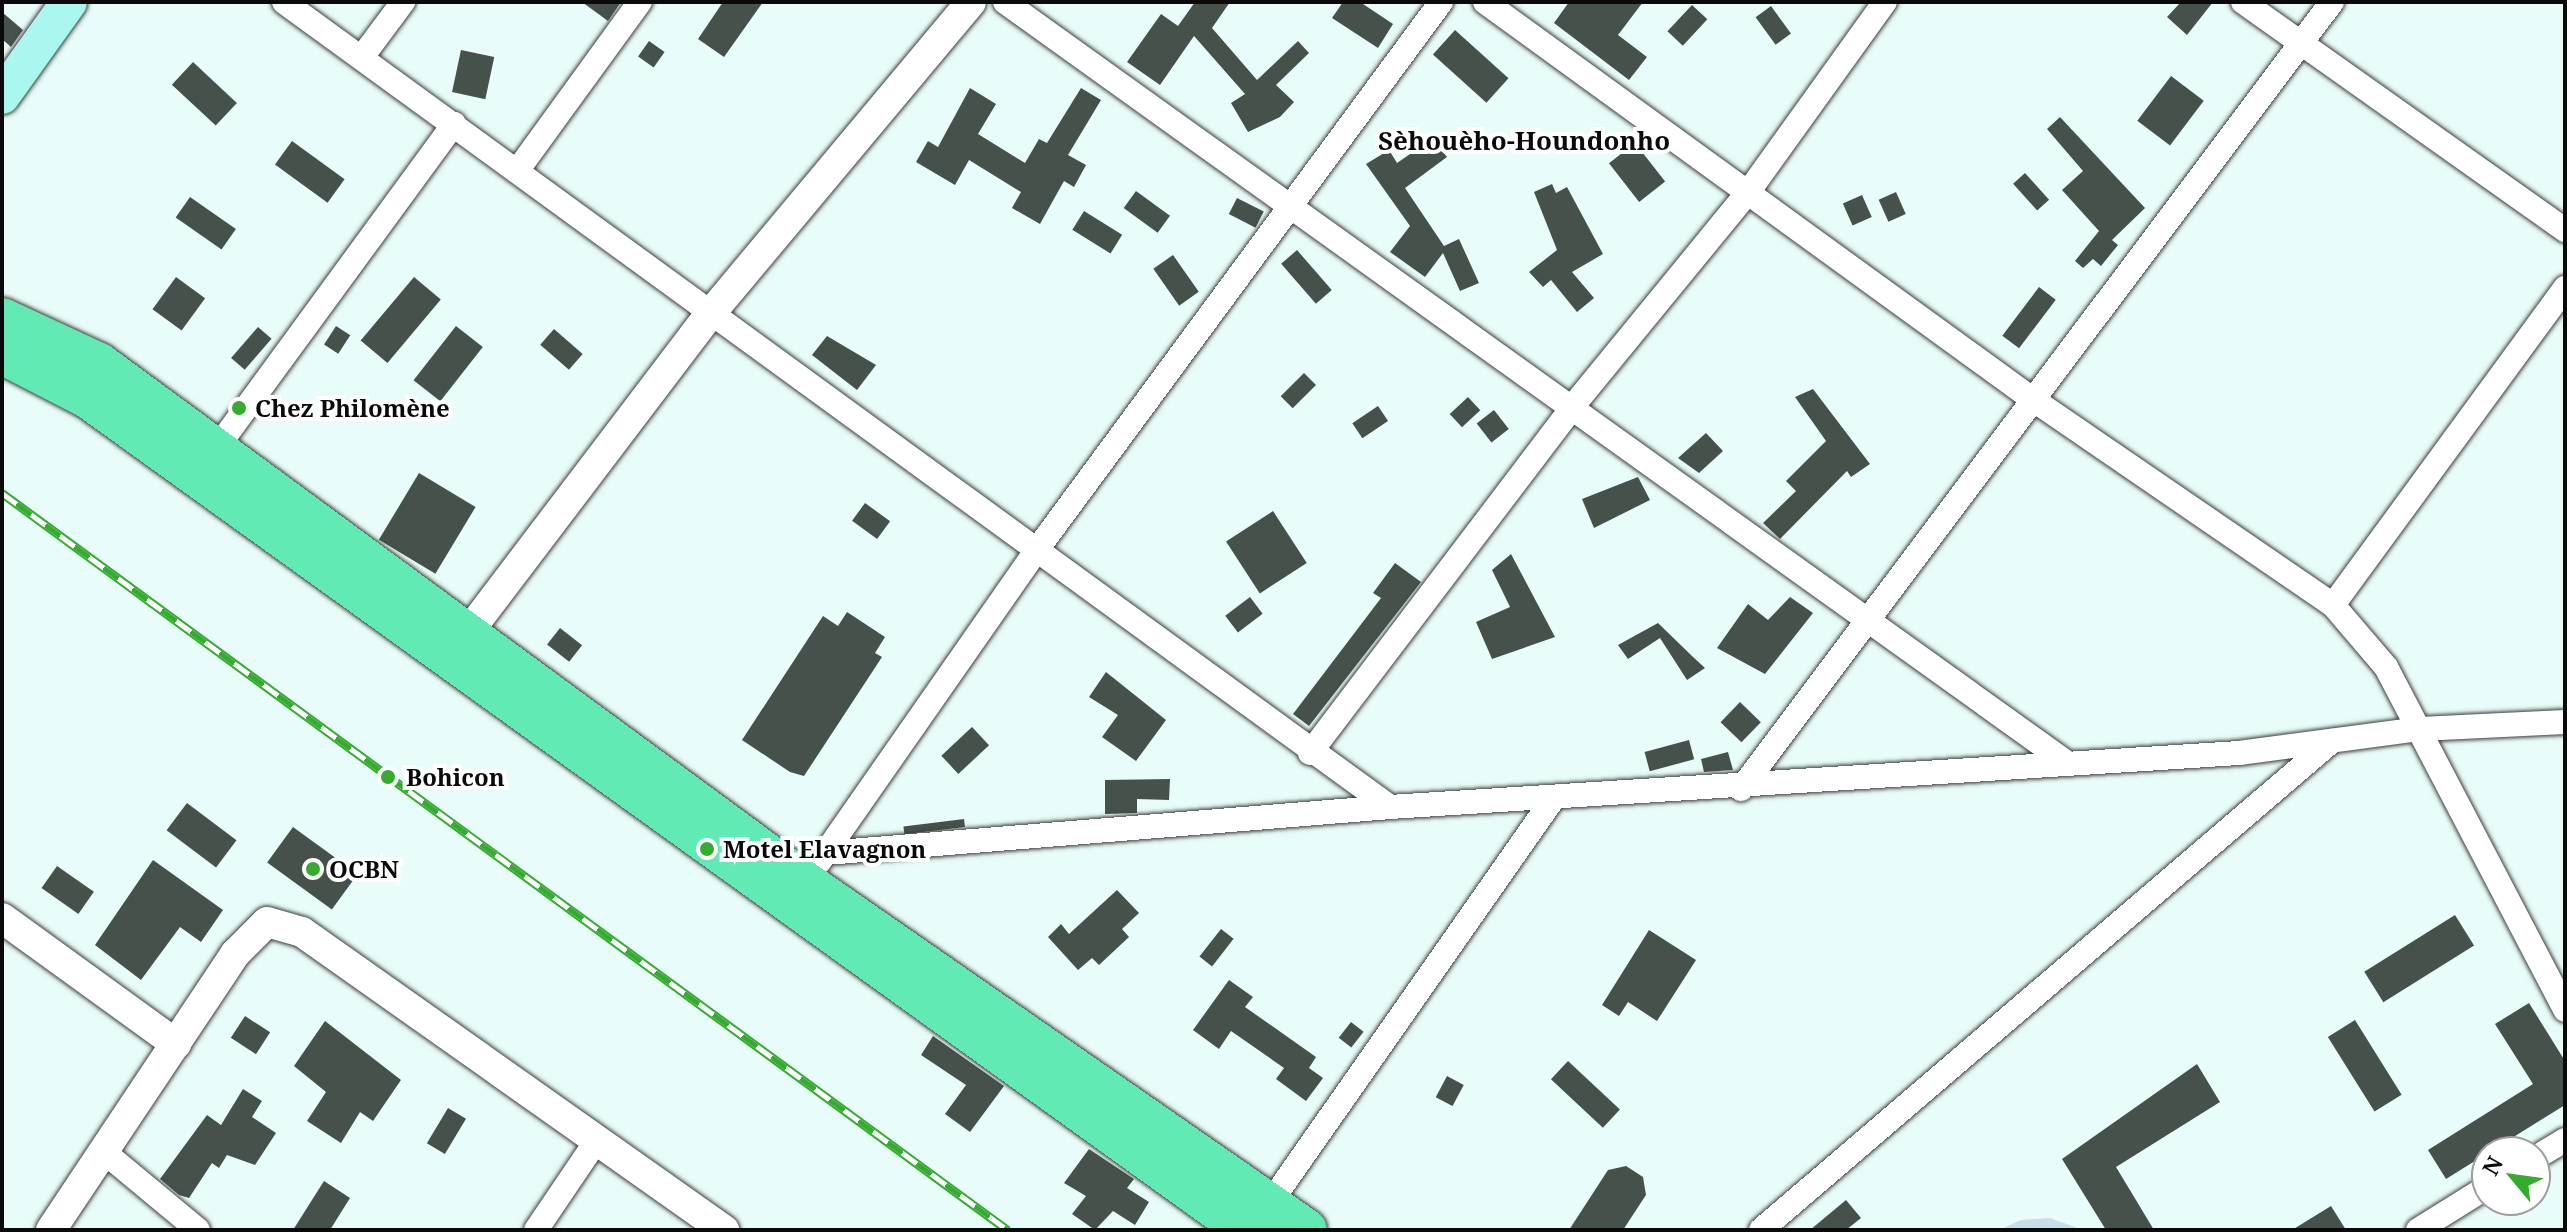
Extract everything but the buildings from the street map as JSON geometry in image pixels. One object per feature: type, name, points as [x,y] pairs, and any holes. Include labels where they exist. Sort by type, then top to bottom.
[{"type":"highway","points":[[2,319],[60,341],[216,449],[458,645]]},
{"type":"highway","points":[[2,353],[89,398],[805,878],[1056,1079],[1257,1218],[1306,1230]]},
{"type":"main road","points":[[2,96],[69,2]]},
{"type":"street","points":[[284,2],[1310,753],[1390,807]]},
{"type":"street","points":[[362,57],[403,2]]},
{"type":"street","points":[[517,171],[640,2]]},
{"type":"street","points":[[458,645],[711,313],[971,2]]},
{"type":"street","points":[[1005,2],[1573,406],[1869,623],[2067,763]]},
{"type":"street","points":[[805,878],[1036,551],[1288,203],[1441,2]]},
{"type":"street","points":[[1485,2],[2035,401],[2333,605],[2386,667],[2565,1010]]},
{"type":"street","points":[[1310,753],[1573,406],[1749,191],[1885,2]]},
{"type":"street","points":[[2243,2],[2565,230]]},
{"type":"street","points":[[1741,789],[1869,623],[2332,2]]},
{"type":"street","points":[[216,449],[454,124]]},
{"type":"street","points":[[2333,605],[2565,288]]},
{"type":"street","points":[[805,878],[1390,807],[1741,789],[2332,741],[2420,729],[2565,722]]},
{"type":"street","points":[[1761,1230],[2332,741]]},
{"type":"street","points":[[1257,1218],[1552,801]]},
{"type":"street","points":[[2,918],[176,1044]]},
{"type":"street","points":[[51,1230],[235,954],[267,922],[286,922],[595,1143],[724,1230]]},
{"type":"street","points":[[536,1230],[595,1143]]},
{"type":"street","points":[[104,1152],[198,1230]]},
{"type":"street","points":[[2418,1230],[2471,1197]]},
{"type":"shaded area","points":[[2050,1218],[2083,1230],[1999,1230],[2021,1220]]},
{"type":"railway","points":[[2,493],[1008,1230]]},
{"type":"place","name":"Chez Philomène","points":[[239,408]]},
{"type":"place","name":"Bohicon","points":[[388,777]]},
{"type":"place","name":"Motel Elavagnon","points":[[707,849]]},
{"type":"place","name":"OCBN","points":[[313,869]]},
{"type":"district","name":"Sèhouèho-Houndonho","points":[[1524,141]]}]
